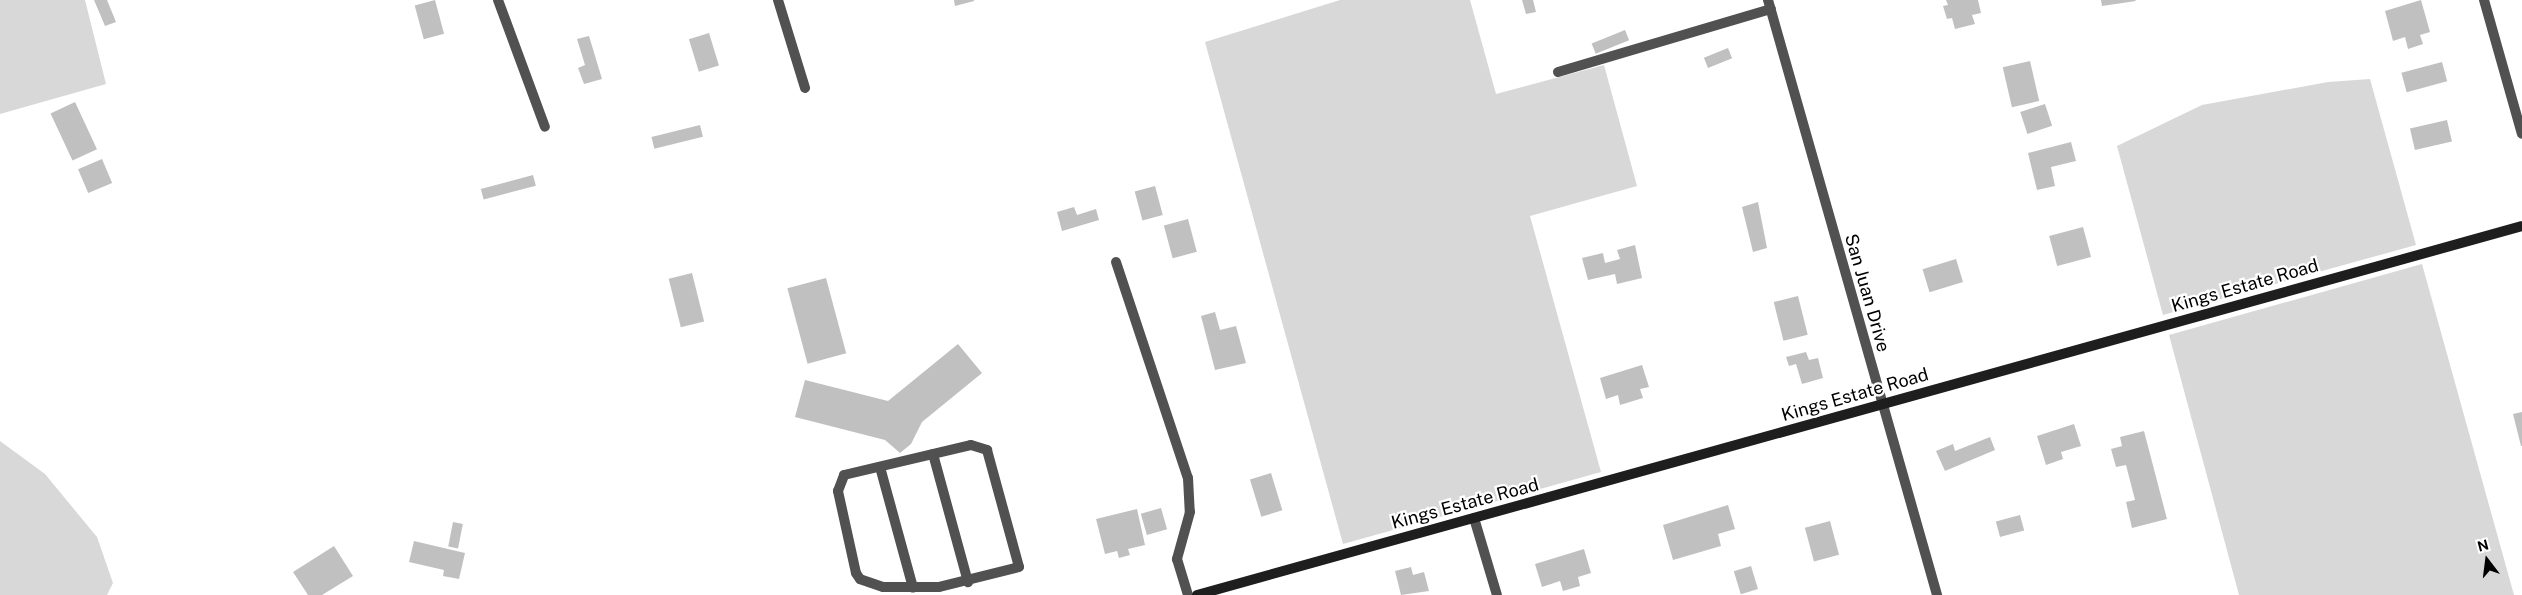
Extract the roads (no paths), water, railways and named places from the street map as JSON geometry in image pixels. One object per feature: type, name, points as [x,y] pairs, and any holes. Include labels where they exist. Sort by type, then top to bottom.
[{"type":"street","points":[[498,0],[545,127]]},
{"type":"street","points":[[778,0],[805,88]]},
{"type":"street","points":[[2484,0],[2522,134]]},
{"type":"street","points":[[1558,72],[1769,5]]},
{"type":"street","name":"San Juan Drive","points":[[1769,5],[1937,595]]},
{"type":"street","name":"Kings Estate Road","points":[[1197,595],[1208,594],[2522,226]]},
{"type":"street","points":[[1116,262],[1188,478],[1190,512],[1177,560],[1188,595]]},
{"type":"street","points":[[971,445],[987,450],[1019,561],[1016,570],[939,591],[869,584],[856,573],[838,491],[839,482],[844,475],[933,454],[971,445]]},
{"type":"street","points":[[933,454],[968,582]]},
{"type":"street","points":[[880,466],[913,588]]},
{"type":"street","points":[[1474,518],[1497,595]]}]
